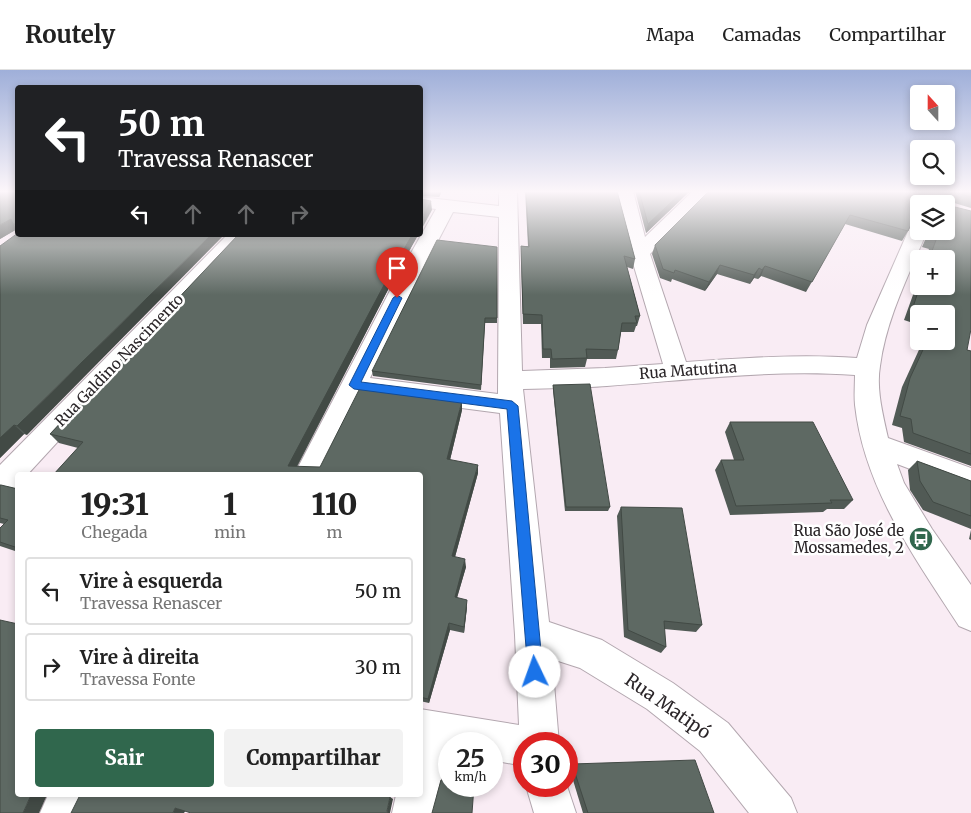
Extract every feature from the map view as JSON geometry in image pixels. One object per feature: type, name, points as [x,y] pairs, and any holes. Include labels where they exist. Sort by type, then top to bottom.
[{"type":"street","points":[[310,472],[406,281],[436,226]]},
{"type":"street","points":[[508,226],[511,393],[533,635],[538,732]]},
{"type":"street","points":[[633,226],[677,371]]},
{"type":"street","points":[[640,253],[668,226]]},
{"type":"street","name":"Rua Galdino Nascimento","points":[[0,484],[236,237]]},
{"type":"street","points":[[914,240],[878,325],[866,367],[868,405],[876,446],[891,487],[921,539],[971,614]]},
{"type":"street","name":"Rua Matutina","points":[[354,385],[511,393],[605,377],[677,371],[812,363],[866,367]]},
{"type":"street","points":[[876,446],[971,480]]},
{"type":"street","name":"Rua Matipó","points":[[533,635],[589,653],[660,696],[714,737],[776,813]]},
{"type":"street","points":[[423,758],[426,731],[513,744]]},
{"type":"street","points":[[61,813],[71,797]]},
{"type":"street","points":[[413,813],[417,797]]},
{"type":"street","points":[[551,797],[555,813]]},
{"type":"building","points":[[528,226],[626,226],[635,259],[624,256],[640,316],[635,316],[637,323],[622,323],[618,350],[586,349],[587,358],[552,359],[551,349],[543,349],[542,315],[523,314],[521,246],[529,247]]},
{"type":"building","points":[[674,226],[844,226],[812,282],[765,266],[762,270],[759,268],[754,275],[720,265],[709,282],[675,270],[674,273],[663,269],[655,245]]},
{"type":"building","points":[[889,226],[910,226],[908,231]]},
{"type":"building","points":[[955,226],[971,226],[971,329],[967,350],[971,351],[971,454],[913,433],[911,419],[900,416],[910,378],[923,350],[955,350],[955,305],[914,305],[917,295],[955,295],[955,250],[932,250],[936,240],[955,240]]},
{"type":"building","points":[[15,235],[15,237],[209,237],[17,426],[14,425],[0,438],[0,246]]},
{"type":"building","points":[[236,237],[411,237],[288,466],[320,467],[360,388],[462,401],[447,459],[478,465],[452,556],[465,559],[455,597],[467,600],[464,627],[449,623],[428,699],[423,698],[423,472],[56,472],[83,442],[50,434]]},
{"type":"building","points":[[437,240],[497,247],[497,318],[485,318],[481,385],[372,371]]},
{"type":"building","points":[[590,384],[610,507],[566,507],[553,385]]},
{"type":"building","points":[[730,422],[813,422],[853,500],[830,500],[832,503],[736,506],[721,460],[744,460]]},
{"type":"building","points":[[917,461],[971,481],[971,516],[933,502],[920,481]]},
{"type":"building","points":[[0,485],[15,488],[15,547],[0,542],[0,528],[8,520],[0,518]]},
{"type":"building","points":[[621,507],[682,508],[702,625],[664,621],[666,647],[628,630]]},
{"type":"building","points":[[0,620],[15,623],[15,797],[30,797],[23,813],[0,813]]},
{"type":"building","points":[[695,760],[714,813],[588,813],[578,782],[578,764]]},
{"type":"building","points":[[438,791],[438,797],[473,797],[472,813],[432,813]]},
{"type":"building","points":[[79,797],[390,797],[388,813],[191,813],[175,808],[173,813],[71,813]]},
{"type":"place","name":"Rua São José de Mossamedes, 2","points":[[921,539]]},
{"type":"route","points":[[397,298],[354,385],[512,406],[535,672]]}]
